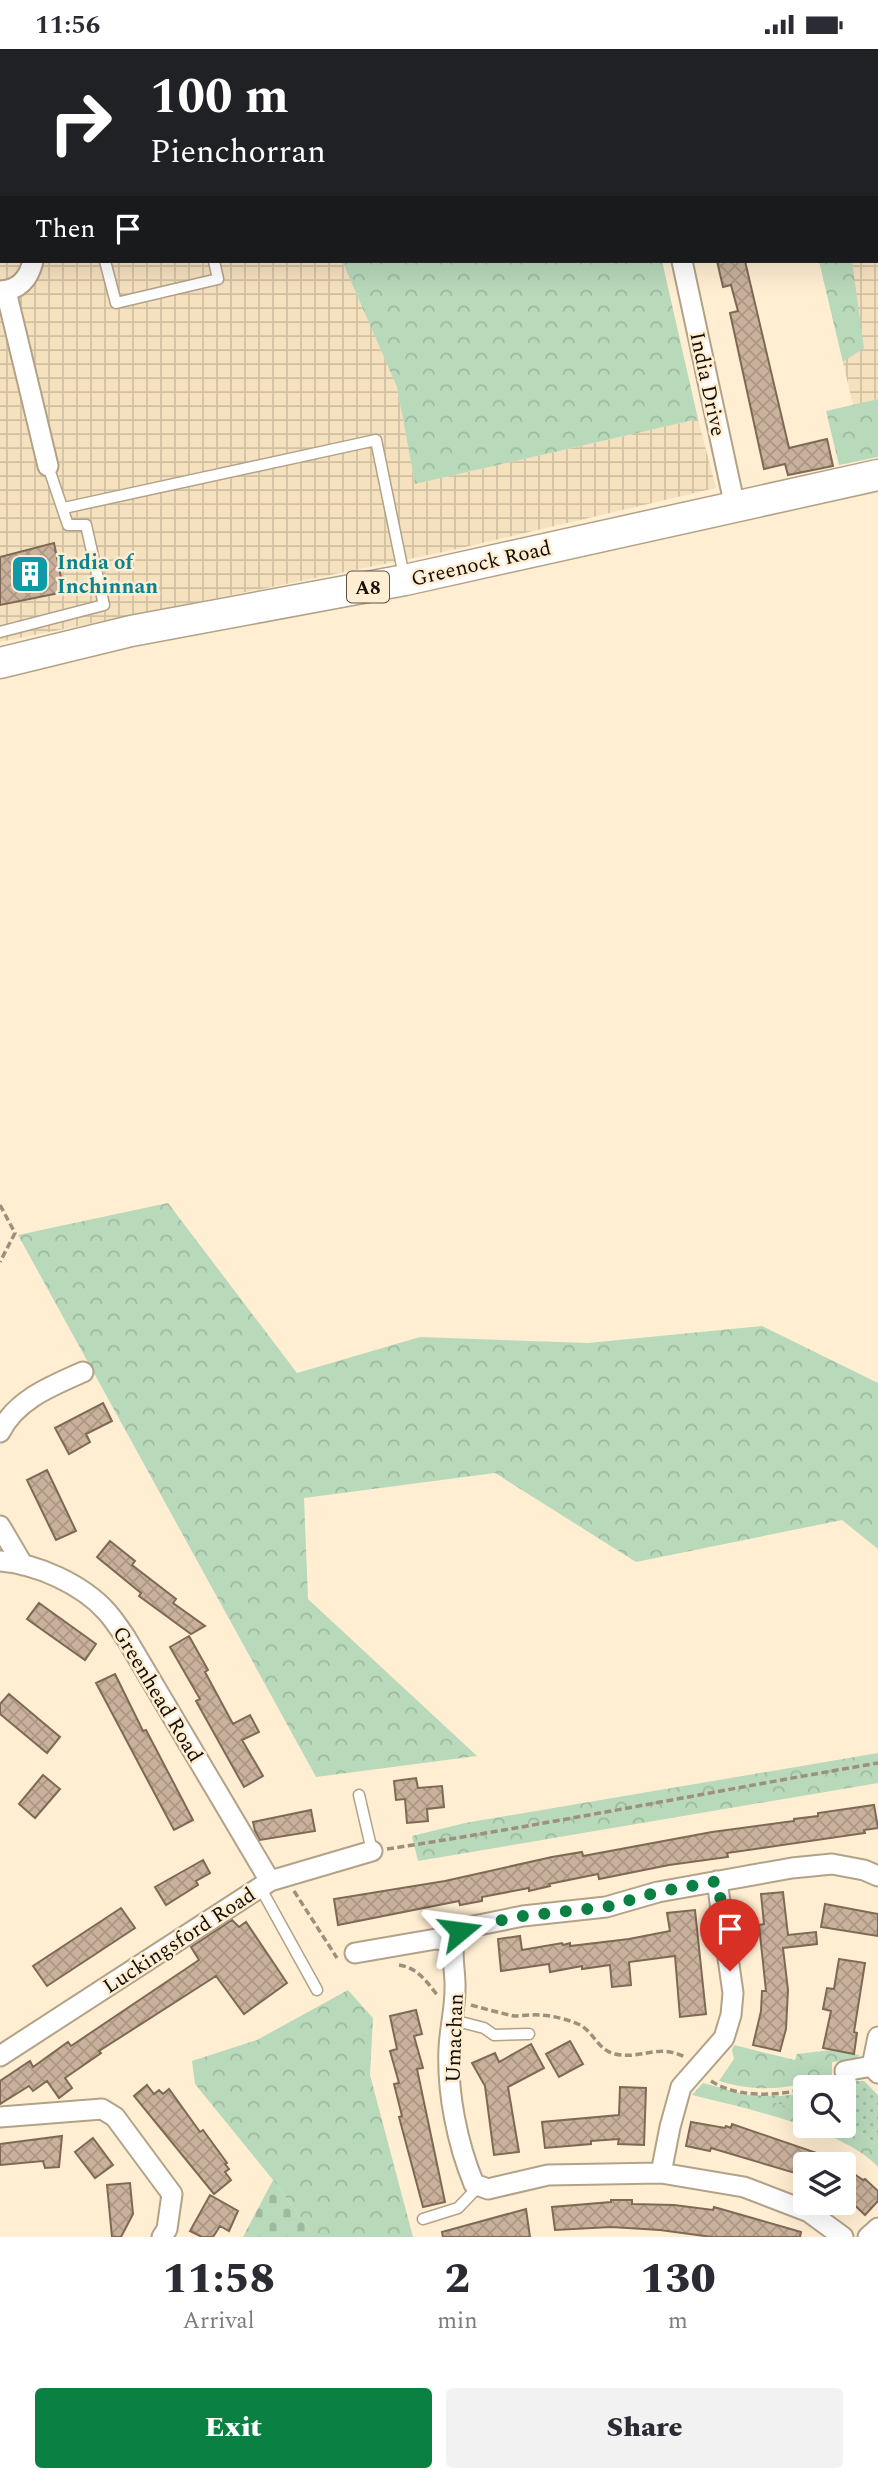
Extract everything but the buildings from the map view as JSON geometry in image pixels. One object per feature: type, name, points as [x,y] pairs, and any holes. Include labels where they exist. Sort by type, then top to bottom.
[{"type":"main road","name":"Greenock Road","points":[[0,663],[87,626],[131,631],[405,580],[878,475]]},
{"type":"street","points":[[32,263],[24,281],[3,291],[48,466]]},
{"type":"street","name":"India Drive","points":[[682,263],[735,507]]},
{"type":"street","points":[[0,1432],[20,1406],[43,1389],[83,1372]]},
{"type":"street","points":[[0,1526],[23,1565]]},
{"type":"street","name":"Greenhead Road","points":[[0,1561],[46,1572],[78,1589],[105,1610],[126,1638],[265,1884]]},
{"type":"street","name":"Luckingsford Road","points":[[0,2056],[265,1884],[372,1851]]},
{"type":"street","points":[[355,1953],[436,1939],[454,1942],[460,1931],[469,1927],[523,1916],[606,1907],[658,1892],[792,1868],[831,1864],[864,1870],[878,1876]]},
{"type":"street","points":[[661,2172],[681,2087],[724,2038],[732,2004],[733,1993],[718,1881]]},
{"type":"street","name":"Umachan","points":[[454,1942],[455,1999],[449,2047],[450,2079],[457,2127],[467,2168],[474,2184],[480,2186]]},
{"type":"street","points":[[845,2071],[875,2069],[878,2037]]},
{"type":"street","points":[[0,2117],[102,2109],[115,2117],[172,2194],[167,2229],[162,2237]]},
{"type":"street","points":[[480,2186],[488,2189],[548,2175],[661,2172],[744,2187],[809,2213],[843,2237]]},
{"type":"street","points":[[868,2237],[878,2228]]},
{"type":"lane","points":[[106,263],[116,303],[218,279],[214,263]]},
{"type":"lane","points":[[64,508],[376,440],[405,580]]},
{"type":"lane","points":[[0,632],[87,626],[104,605],[86,525],[68,524],[48,466]]},
{"type":"lane","points":[[359,1795],[372,1851]]},
{"type":"lane","points":[[265,1884],[317,1990]]},
{"type":"lane","points":[[453,2020],[484,2028],[495,2035],[529,2034]]},
{"type":"lane","points":[[423,2219],[458,2209],[480,2186]]},
{"type":"path","points":[[0,1205],[15,1233],[0,1262]]},
{"type":"path","points":[[372,1851],[539,1825],[878,1763]]},
{"type":"path","points":[[455,1999],[516,2016],[545,2015],[566,2020],[586,2028],[595,2042],[611,2053],[625,2056],[658,2050],[673,2051],[698,2067],[713,2083],[737,2092],[782,2095],[793,2092]]},
{"type":"shaded area","points":[[0,263],[343,263],[397,387],[415,484],[698,419],[716,488],[448,551],[0,642]]},
{"type":"shaded area","points":[[819,263],[878,263],[878,399],[853,405]]},
{"type":"green space","points":[[343,263],[662,263],[698,419],[415,484],[397,387]]},
{"type":"green space","points":[[819,263],[852,263],[864,348],[843,362]]},
{"type":"green space","points":[[878,399],[878,457],[839,465],[826,411]]},
{"type":"green space","points":[[168,1203],[297,1373],[420,1337],[588,1343],[762,1326],[878,1383],[878,1549],[842,1520],[636,1562],[495,1473],[304,1498],[308,1599],[477,1756],[316,1777],[18,1235]]},
{"type":"green space","points":[[878,1753],[878,1783],[418,1861],[412,1836],[465,1823]]},
{"type":"green space","points":[[348,1990],[373,2018],[370,2075],[413,2237],[315,2237],[273,2180],[195,2084],[192,2061],[257,2040]]},
{"type":"green space","points":[[734,2045],[795,2060],[797,2054],[831,2050],[860,2055],[854,2060],[832,2062],[832,2075],[793,2075],[793,2085],[763,2088],[719,2081],[734,2059]]},
{"type":"green space","points":[[856,2081],[864,2081],[878,2095],[878,2146],[856,2130]]},
{"type":"green space","points":[[703,2083],[793,2108],[793,2123],[764,2113],[692,2095]]},
{"type":"green space","points":[[793,2094],[793,2108],[742,2095]]},
{"type":"green space","points":[[856,2130],[878,2146],[878,2167],[863,2154],[833,2138],[856,2138]]},
{"type":"green space","points":[[273,2180],[315,2237],[243,2237]]},
{"type":"place","name":"India of Inchinnan","points":[[30,574]]},
{"type":"route","points":[[460,1931],[523,1916],[606,1907],[658,1892],[718,1881],[730,1971]]}]
